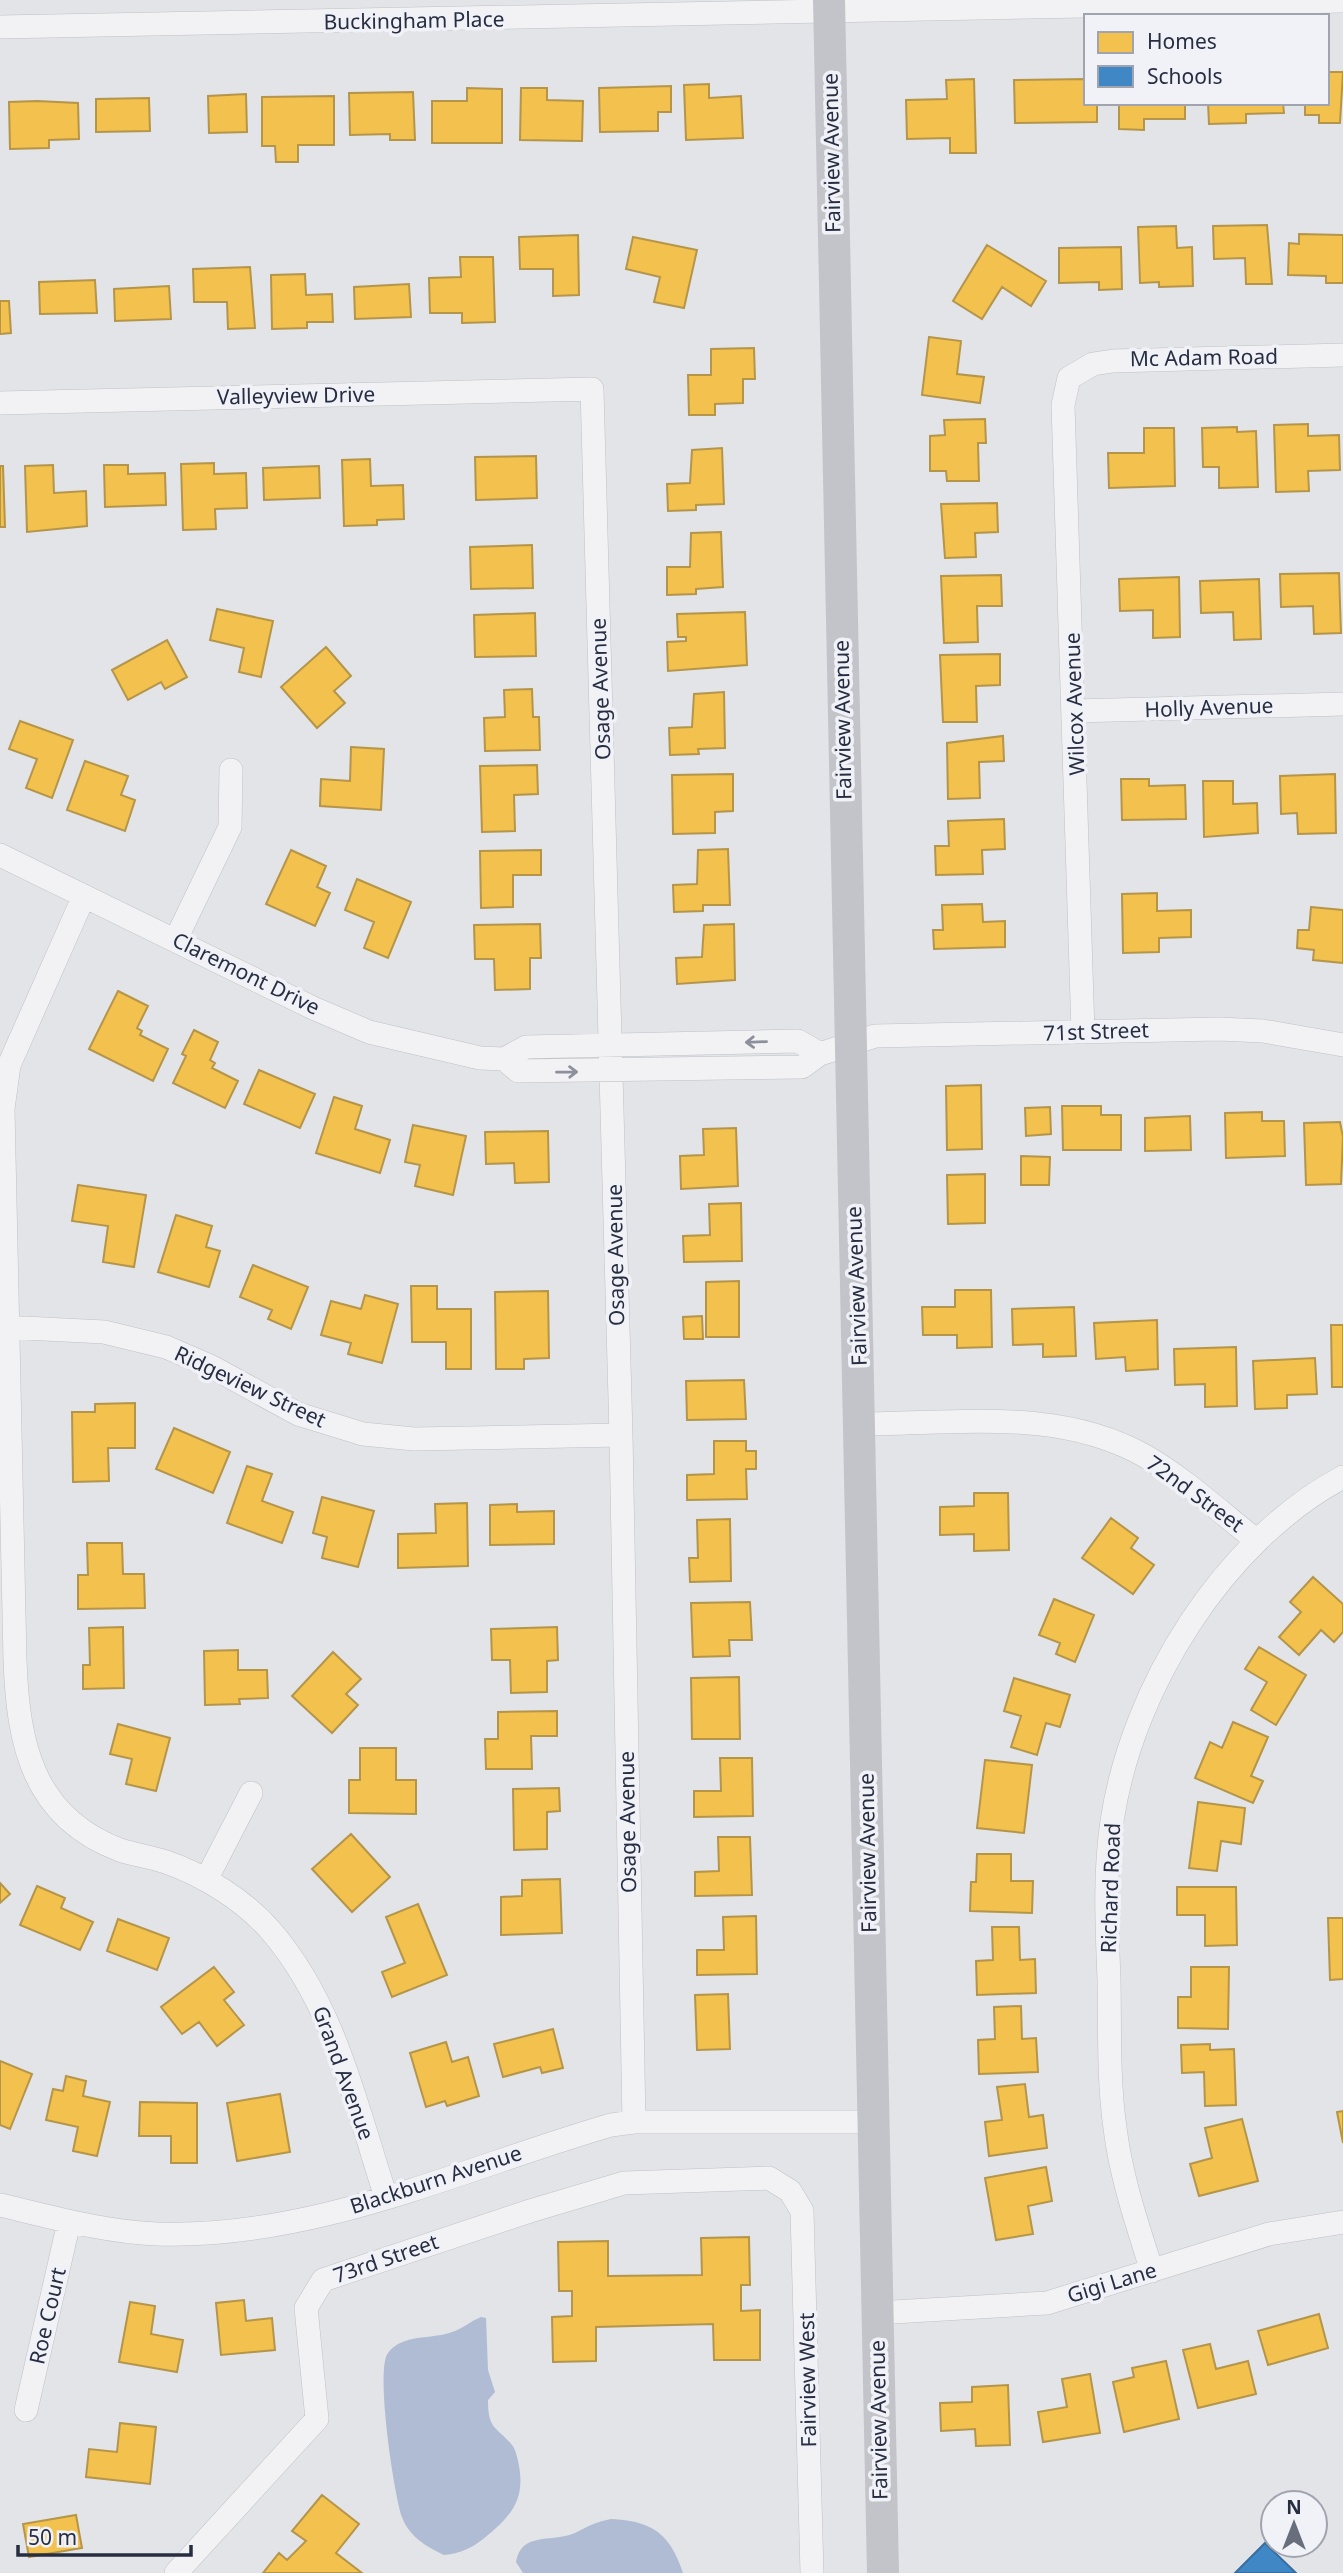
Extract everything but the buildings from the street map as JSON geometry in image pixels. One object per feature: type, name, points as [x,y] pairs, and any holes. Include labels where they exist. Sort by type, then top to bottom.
[{"type":"street","name":"Buckingham Place","points":[[0,27],[588,9],[1343,1]]},
{"type":"street","name":"Fairview Avenue","points":[[829,6],[850,1045],[861,1424],[883,2573]]},
{"type":"street","name":"Mc Adam Road","points":[[1069,377],[1093,364],[1113,360],[1343,355]]},
{"type":"street","name":"Wilcox Avenue","points":[[1069,377],[1063,405],[1075,711],[1083,1032]]},
{"type":"street","name":"Valleyview Drive","points":[[0,403],[592,389]]},
{"type":"street","name":"Osage Avenue","points":[[592,389],[621,1435],[634,2122]]},
{"type":"street","name":"Holly Avenue","points":[[1075,711],[1343,704]]},
{"type":"street","points":[[176,939],[230,827],[231,770]]},
{"type":"street","name":"Claremont Drive","points":[[0,855],[313,1008],[369,1032],[457,1053],[504,1059],[518,1071],[802,1068],[820,1054],[850,1045]]},
{"type":"street","name":"Grand Avenue","points":[[84,896],[9,1065],[2,1136],[17,1701],[22,1741],[32,1771],[59,1810],[86,1833],[120,1850],[166,1862],[206,1880],[270,1930],[313,1990],[335,2043],[386,2197]]},
{"type":"street","name":"71st Street","points":[[850,1045],[875,1036],[1241,1030],[1343,1045]]},
{"type":"street","name":"Claremont Drive","points":[[504,1059],[526,1048],[798,1041],[820,1054]]},
{"type":"street","name":"Ridgeview Street","points":[[5,1327],[104,1332],[166,1348],[212,1367],[298,1414],[363,1434],[414,1439],[621,1435]]},
{"type":"street","name":"72nd Street","points":[[861,1424],[1020,1421],[1080,1430],[1144,1456],[1256,1540],[1308,1497],[1343,1476]]},
{"type":"street","name":"Richard Road","points":[[1152,2271],[1126,2188],[1113,2115],[1107,1885],[1112,1819],[1127,1755],[1154,1687],[1193,1622],[1256,1540]]},
{"type":"street","points":[[206,1880],[251,1793]]},
{"type":"street","name":"Blackburn Avenue","points":[[0,2205],[69,2222],[156,2234],[229,2232],[321,2216],[582,2134],[634,2122],[873,2122]]},
{"type":"street","name":"73rd Street","points":[[176,2573],[317,2418],[306,2308],[323,2280],[530,2211],[624,2183],[769,2178],[790,2191]]},
{"type":"street","name":"Fairview West","points":[[790,2191],[802,2211],[804,2235],[812,2573]]},
{"type":"street","name":"Roe Court","points":[[26,2410],[69,2222]]},
{"type":"street","name":"Gigi Lane","points":[[876,2313],[1047,2304],[1269,2234],[1343,2222]]},
{"type":"water","points":[[481,2317],[486,2318],[488,2370],[495,2392],[488,2400],[489,2417],[494,2427],[516,2452],[520,2476],[519,2493],[509,2515],[484,2538],[466,2550],[444,2555],[419,2540],[402,2517],[387,2432],[385,2364],[388,2353],[401,2342],[452,2332]]},
{"type":"water","points":[[611,2519],[638,2523],[658,2532],[672,2548],[683,2573],[523,2573],[516,2562],[519,2552],[531,2542],[566,2536]]}]
